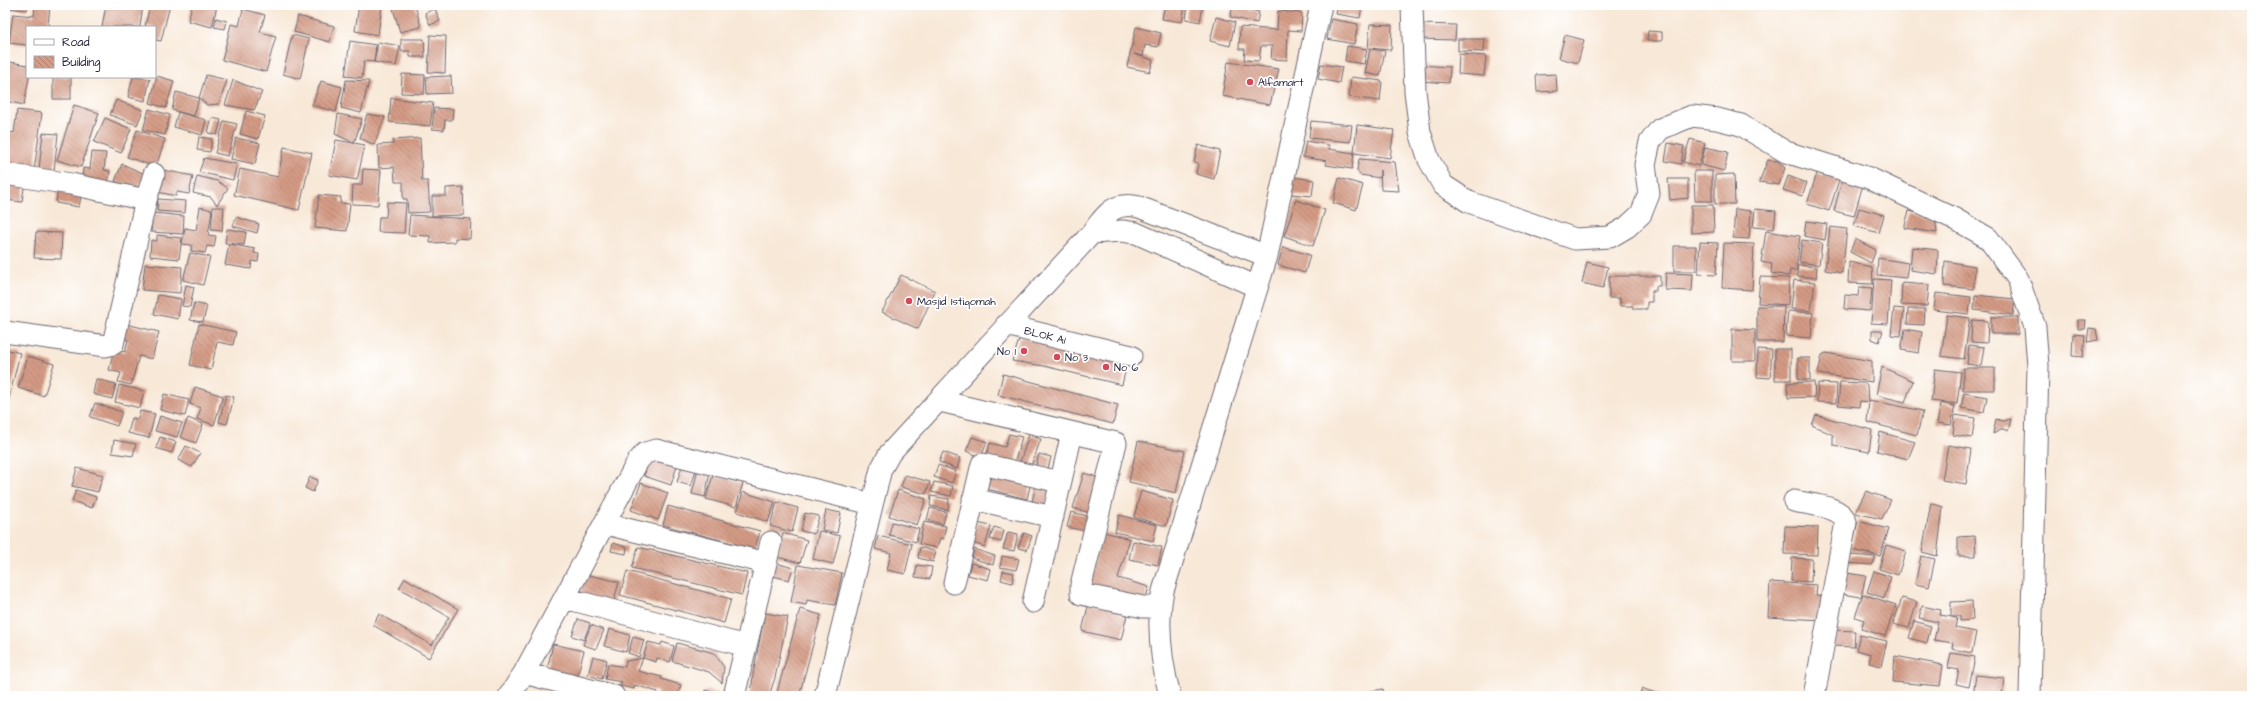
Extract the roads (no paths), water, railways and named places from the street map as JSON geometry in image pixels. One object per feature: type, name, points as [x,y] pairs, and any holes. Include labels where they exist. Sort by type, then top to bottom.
[{"type":"street","points":[[1170,696],[1161,658],[1159,607],[1267,256],[1321,5]]},
{"type":"street","points":[[1412,5],[1415,91],[1420,132],[1429,160],[1442,185],[1469,202],[1575,239],[1610,237],[1627,227],[1641,214],[1649,194],[1645,165],[1650,142],[1660,129],[1692,116],[1717,119],[1741,125],[1786,152],[1869,178],[1955,219],[1988,238],[2018,279],[2036,327],[2037,382],[2030,696]]},
{"type":"street","points":[[5,174],[71,184],[146,200]]},
{"type":"street","points":[[5,332],[106,346],[112,345],[115,340],[146,200],[154,174]]},
{"type":"street","points":[[825,696],[881,469],[890,453],[1092,233],[1111,210],[1122,205],[1130,205],[1153,211],[1267,256]]},
{"type":"street","points":[[1092,233],[1122,231],[1136,233],[1257,288]]},
{"type":"street","name":"BLOK A1","points":[[1006,325],[1131,356]]},
{"type":"street","points":[[940,400],[1116,443],[1081,585],[1081,594],[1144,607],[1159,607]]},
{"type":"street","points":[[1033,602],[1072,433]]},
{"type":"street","points":[[509,696],[524,673],[606,524],[638,461],[645,453],[656,450],[872,504]]},
{"type":"street","points":[[954,583],[982,464],[1060,482]]},
{"type":"street","points":[[974,499],[1052,517]]},
{"type":"street","points":[[1794,501],[1837,511],[1844,516],[1846,522],[1814,696]]},
{"type":"street","points":[[606,524],[766,563]]},
{"type":"street","points":[[734,696],[771,542]]},
{"type":"street","points":[[565,598],[746,646]]},
{"type":"street","points":[[524,673],[614,696]]},
{"type":"place","name":"Alfamart","points":[[1250,82]]},
{"type":"place","name":"Masjid Istiqomah","points":[[909,301]]},
{"type":"place","name":"No 1","points":[[1024,351]]},
{"type":"place","name":"No 3","points":[[1057,357]]},
{"type":"place","name":"No 6","points":[[1106,367]]}]
